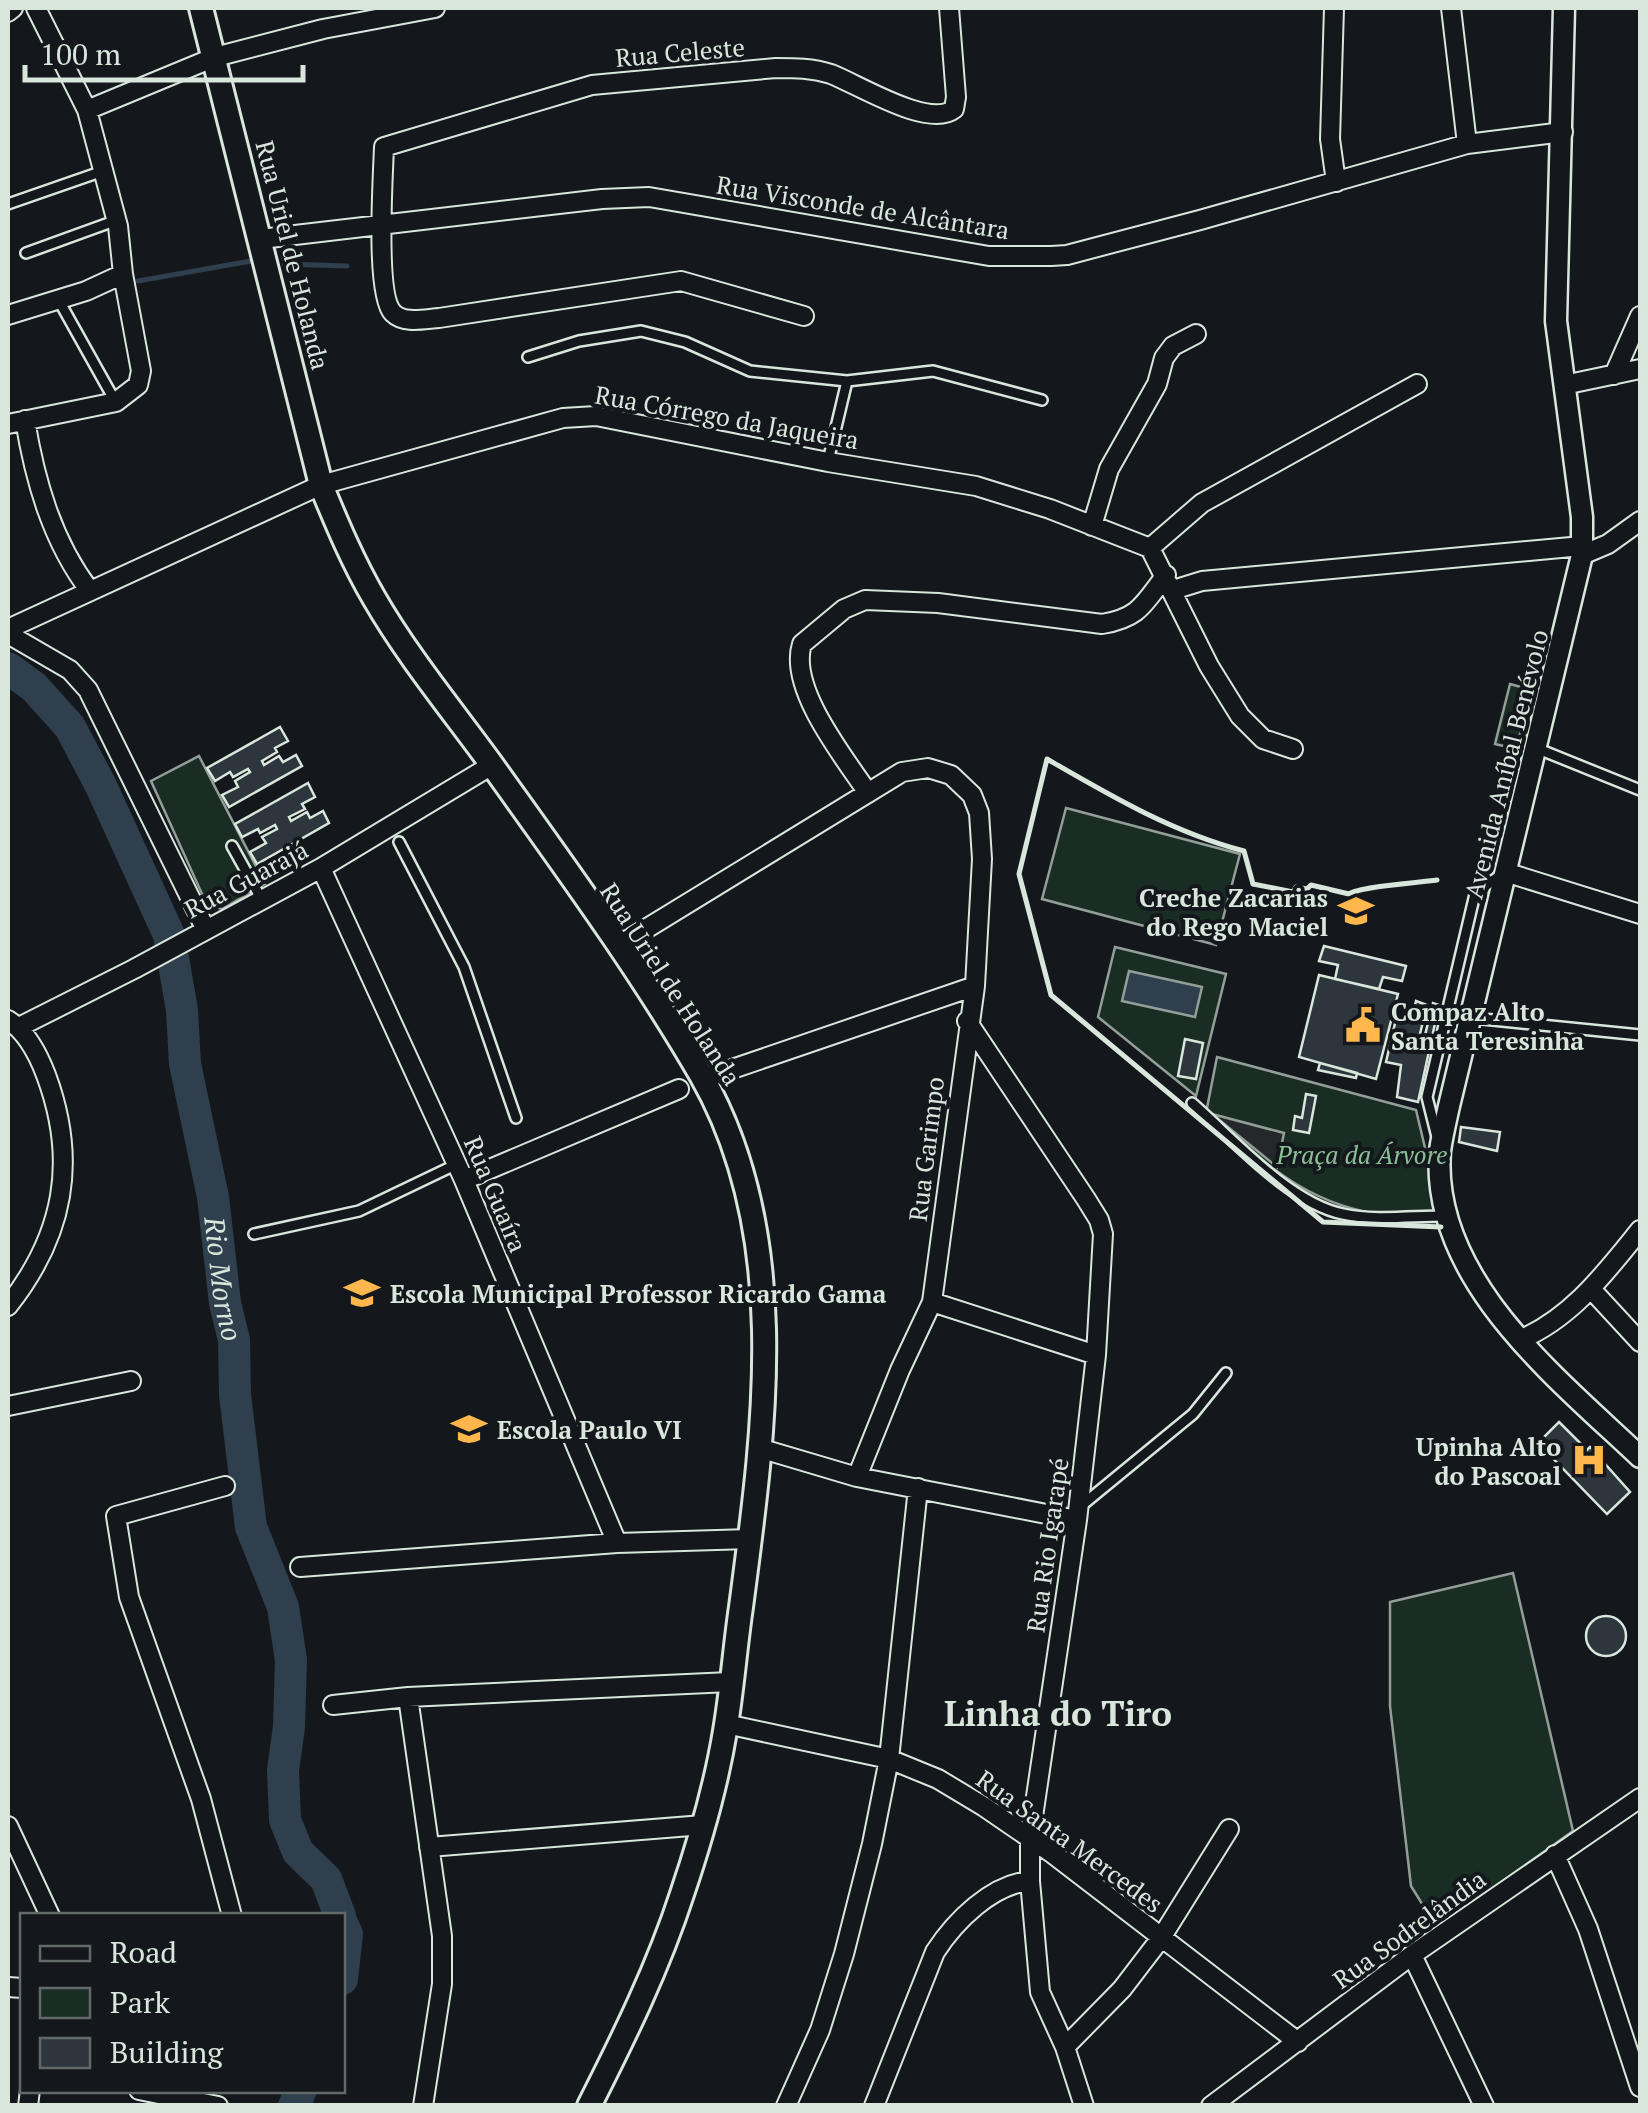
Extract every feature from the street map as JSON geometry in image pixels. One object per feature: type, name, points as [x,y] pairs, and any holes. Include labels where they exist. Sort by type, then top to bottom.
[{"type":"main road","name":"Rua Uriel de Holanda","points":[[201,8],[321,485],[348,550],[376,602],[618,946],[703,1079],[735,1150],[749,1196],[764,1332],[759,1448],[726,1724],[703,1825],[656,1970],[588,2106]]},
{"type":"street","points":[[36,8],[87,110],[117,220],[141,371],[138,385],[116,402],[16,422],[67,561],[90,591]]},
{"type":"street","points":[[87,110],[215,57],[323,29],[435,8]]},
{"type":"street","name":"Rua Celeste","points":[[381,225],[384,147],[592,85],[803,68],[827,73],[919,113],[946,114],[954,109],[956,98],[949,8]]},
{"type":"street","points":[[1334,8],[1330,126],[1336,182]]},
{"type":"street","points":[[1451,8],[1467,144]]},
{"type":"street","name":"Avenida Aníbal Benévolo","points":[[1564,8],[1564,132],[1556,321],[1582,516],[1582,550],[1440,1152],[1448,1216],[1466,1263],[1489,1301],[1519,1340],[1640,1457]]},
{"type":"street","name":"Rua Visconde de Alcântara","points":[[261,239],[602,199],[649,197],[989,256],[1026,258],[1067,254],[1467,144],[1564,132]]},
{"type":"street","points":[[381,225],[386,302],[394,315],[411,321],[681,280],[804,316]]},
{"type":"street","points":[[8,315],[123,274]]},
{"type":"street","points":[[1614,375],[1640,316]]},
{"type":"street","points":[[1092,526],[1109,469],[1156,384],[1164,358],[1173,346],[1196,334]]},
{"type":"street","points":[[1564,385],[1640,369]]},
{"type":"street","points":[[1294,748],[1263,739],[1240,716],[1209,666],[1150,548],[1202,503],[1417,384]]},
{"type":"street","name":"Rua Córrego da Jaqueira","points":[[8,631],[321,485],[578,416],[596,416],[828,462],[976,486],[1150,548]]},
{"type":"street","points":[[618,946],[868,793],[822,722],[804,683],[798,656],[812,633],[844,609],[865,600],[938,603],[1102,624],[1125,620],[1170,582],[1582,550],[1608,544],[1640,520]]},
{"type":"street","points":[[8,631],[70,670],[88,690],[206,930]]},
{"type":"street","name":"Rua Guarajá","points":[[13,1023],[134,969],[321,868],[395,834],[492,765]]},
{"type":"street","name":"Rua Garimpo","points":[[857,1478],[932,1302],[975,986],[982,859],[979,813],[964,784],[951,775],[928,768],[902,772],[868,793]]},
{"type":"street","name":"Rua Guaíra","points":[[321,868],[460,1172],[617,1544]]},
{"type":"street","points":[[1506,872],[1640,914]]},
{"type":"street","points":[[703,1079],[975,986]]},
{"type":"street","name":"Rua Rio Igarapé","points":[[968,1021],[1100,1220],[1104,1262],[1078,1514],[1030,1837],[1040,1992],[1065,2048],[1084,2106]]},
{"type":"street","points":[[8,1306],[48,1244],[63,1187],[64,1150],[56,1102],[40,1058],[13,1023]]},
{"type":"street","points":[[460,1172],[679,1089]]},
{"type":"street","points":[[1519,1340],[1541,1331],[1592,1289],[1640,1230]]},
{"type":"street","points":[[1592,1289],[1640,1342]]},
{"type":"street","points":[[932,1302],[1096,1355]]},
{"type":"street","points":[[8,1406],[131,1382]]},
{"type":"street","points":[[759,1448],[857,1478],[1078,1514]]},
{"type":"street","points":[[225,1486],[116,1516],[129,1596],[202,1799],[231,1913]]},
{"type":"street","points":[[786,2106],[820,2030],[844,1954],[889,1759],[918,1488]]},
{"type":"street","points":[[300,1567],[617,1544],[750,1539]]},
{"type":"street","points":[[333,1705],[408,1697],[730,1682]]},
{"type":"street","points":[[408,1697],[442,1936],[442,1984],[423,2106]]},
{"type":"street","name":"Rua Santa Mercedes","points":[[726,1724],[889,1759],[938,1779],[1030,1837],[1298,2042]]},
{"type":"street","name":"Rua Sodrelândia","points":[[1210,2106],[1412,1955],[1640,1798]]},
{"type":"street","points":[[429,1847],[703,1825]]},
{"type":"street","points":[[8,1829],[49,1913]]},
{"type":"street","points":[[1065,2048],[1122,1988],[1162,1938],[1229,1829]]},
{"type":"street","points":[[1555,1856],[1588,1929],[1640,2087]]},
{"type":"street","points":[[874,2106],[935,1952],[949,1931],[1005,1886],[1030,1881]]},
{"type":"street","points":[[1412,1955],[1484,2106]]},
{"type":"street","points":[[155,2093],[219,2106]]},
{"type":"lane","points":[[8,204],[103,171]]},
{"type":"lane","points":[[26,253],[117,220]]},
{"type":"lane","points":[[58,300],[116,402]]},
{"type":"lane","points":[[528,357],[579,341],[641,331],[685,342],[750,372],[847,381],[933,371],[1042,400]]},
{"type":"lane","points":[[828,462],[847,381]]},
{"type":"lane","points":[[1536,748],[1640,790]]},
{"type":"lane","points":[[395,834],[464,967],[516,1118]]},
{"type":"lane","points":[[232,846],[262,900]]},
{"type":"lane","points":[[1440,1152],[1427,1097],[1475,894],[1506,872]]},
{"type":"lane","points":[[1470,1018],[1640,1035]]},
{"type":"lane","points":[[1192,1103],[1288,1188],[1337,1213],[1364,1218],[1448,1216]]},
{"type":"lane","points":[[254,1234],[359,1210],[460,1172]]},
{"type":"lane","points":[[1078,1514],[1193,1414],[1226,1373]]},
{"type":"green space","points":[[1510,684],[1532,690],[1516,749],[1495,744]]},
{"type":"green space","points":[[199,756],[265,884],[222,909],[207,905],[151,781]]},
{"type":"green space","points":[[1066,808],[1240,854],[1216,945],[1042,899]]},
{"type":"green space","points":[[1115,947],[1226,974],[1196,1096],[1098,1017]]},
{"type":"green space","name":"Praça da Árvore","points":[[1217,1057],[1416,1110],[1440,1211],[1392,1215],[1357,1210],[1288,1179],[1206,1113]]},
{"type":"green space","points":[[1513,1573],[1573,1831],[1437,1928],[1411,1886],[1390,1706],[1390,1602]]},
{"type":"shaded area","points":[[1212,1114],[1284,1133],[1277,1167]]},
{"type":"water","points":[[1129,971],[1202,987],[1195,1017],[1122,1001]]},
{"type":"building","points":[[280,727],[288,741],[262,761],[264,765],[279,756],[283,762],[296,755],[302,766],[229,807],[222,795],[238,787],[235,781],[250,772],[248,769],[233,777],[230,772],[215,781],[207,768]]},
{"type":"building","points":[[308,783],[315,797],[302,804],[305,809],[289,817],[291,821],[307,812],[310,818],[323,811],[329,823],[257,864],[250,852],[266,843],[262,837],[277,829],[275,825],[242,837],[235,824]]},
{"type":"building","points":[[1324,946],[1406,966],[1402,981],[1383,977],[1379,989],[1335,979],[1338,965],[1319,961]]},
{"type":"building","points":[[1319,975],[1398,994],[1376,1079],[1299,1057]]},
{"type":"building","points":[[1416,1001],[1427,1005],[1419,1038],[1424,1039],[1433,1003],[1439,1005],[1418,1102],[1397,1097],[1401,1065],[1386,1062],[1396,1019],[1411,1022]]},
{"type":"building","points":[[1185,1039],[1203,1043],[1196,1079],[1178,1076]]},
{"type":"building","points":[[1320,1063],[1357,1073],[1356,1078],[1318,1070]]},
{"type":"building","points":[[1306,1094],[1316,1096],[1309,1133],[1293,1130],[1295,1116],[1302,1118]]},
{"type":"building","points":[[1461,1127],[1500,1132],[1497,1151],[1459,1142]]},
{"type":"building","points":[[1559,1422],[1587,1450],[1590,1447],[1630,1492],[1607,1514],[1538,1443]]},
{"type":"building","points":[[1606,1616],[1620,1622],[1626,1636],[1620,1650],[1606,1656],[1592,1650],[1586,1636],[1592,1622]]},
{"type":"building","points":[[1454,1899],[1462,1911],[1437,1928],[1429,1916]]},
{"type":"waterway","points":[[138,281],[251,261]]},
{"type":"waterway","points":[[284,264],[347,266]]},
{"type":"waterway","name":"Rio Morno","points":[[8,668],[34,687],[70,727],[169,935],[182,1010],[185,1064],[213,1197],[225,1303],[234,1340],[235,1395],[251,1527],[283,1607],[291,1660],[283,1770],[285,1820],[298,1852],[326,1879],[339,1913]]},
{"type":"waterway","name":"Rio Morno","points":[[345,1930],[345,1952]]},
{"type":"waterway","name":"Rio Morno","points":[[294,2106],[300,2093]]},
{"type":"wall","points":[[1437,880],[1349,894],[1311,885],[1307,889],[1296,887],[1293,892],[1253,884],[1244,851],[1167,823],[1047,759],[1019,874],[1051,995],[1323,1222],[1441,1227]]},
{"type":"place","name":"Creche Zacarias do Rego Maciel","points":[[1356,911]]},
{"type":"place","name":"Compaz Alto Santa Teresinha","points":[[1363,1025]]},
{"type":"place","name":"Escola Municipal Professor Ricardo Gama","points":[[362,1293]]},
{"type":"place","name":"Escola Paulo VI","points":[[469,1429]]},
{"type":"place","name":"Upinha Alto do Pascoal","points":[[1589,1460]]},
{"type":"district","name":"Linha do Tiro","points":[[1058,1713]]}]
